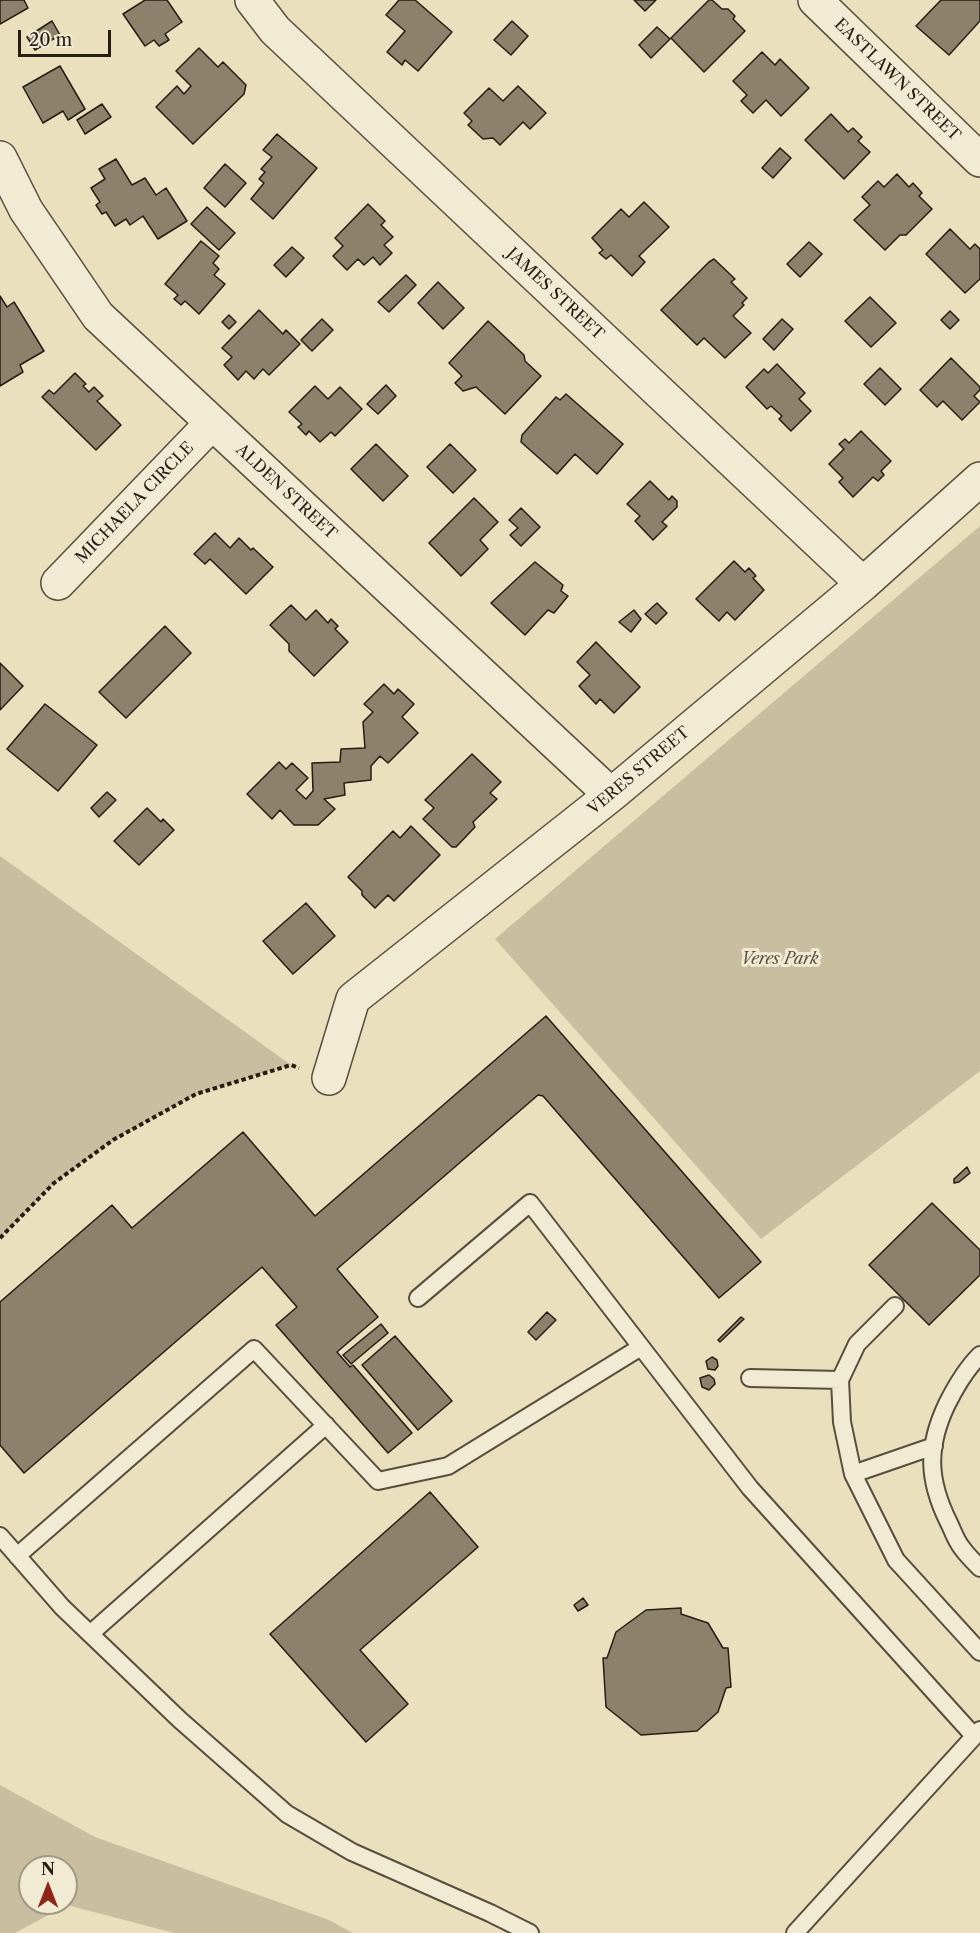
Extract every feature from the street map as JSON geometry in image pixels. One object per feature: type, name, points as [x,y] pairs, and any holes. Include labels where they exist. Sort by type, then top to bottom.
[{"type":"street","name":"JAMES STREET","points":[[252,0],[275,30],[863,584]]},
{"type":"street","name":"EASTLAWN STREET","points":[[815,0],[980,160]]},
{"type":"street","name":"ALDEN STREET","points":[[0,158],[26,210],[98,316],[611,795]]},
{"type":"street","name":"MICHAELA CIRCLE","points":[[58,583],[212,423]]},
{"type":"street","name":"VERES STREET","points":[[329,1078],[353,999],[611,795],[863,584],[980,479]]},
{"type":"lane","points":[[418,1298],[530,1203],[750,1488],[977,1733],[795,1933]]},
{"type":"lane","points":[[895,1306],[857,1344],[840,1380],[842,1422],[852,1474],[896,1560],[980,1652]]},
{"type":"lane","points":[[17,1556],[254,1349],[378,1481],[448,1466],[640,1347]]},
{"type":"lane","points":[[980,1355],[955,1388],[941,1416],[932,1465],[938,1500],[961,1547],[980,1568]]},
{"type":"lane","points":[[750,1378],[840,1380]]},
{"type":"lane","points":[[90,1634],[326,1425]]},
{"type":"lane","points":[[852,1474],[934,1446]]},
{"type":"lane","points":[[0,1536],[62,1607],[180,1720],[287,1814],[352,1852],[490,1912],[530,1933]]},
{"type":"path","points":[[0,1239],[54,1183],[113,1140],[196,1094],[291,1065],[329,1078]]},
{"type":"green space","name":"Veres Park","points":[[980,526],[980,1071],[761,1239],[495,939]]},
{"type":"green space","points":[[0,856],[291,1065],[196,1094],[113,1140],[54,1183],[0,1238]]},
{"type":"green space","points":[[0,1785],[95,1837],[329,1920],[353,1933],[174,1933],[78,1908],[78,1855],[18,1855],[18,1915],[48,1915],[15,1933],[0,1933]]},
{"type":"building","points":[[0,0],[24,0],[28,8],[0,24]]},
{"type":"building","points":[[145,0],[167,0],[182,22],[165,34],[169,40],[159,46],[154,40],[145,46],[123,14]]},
{"type":"building","points":[[399,0],[415,0],[452,32],[418,71],[405,60],[402,65],[387,52],[405,31],[386,15]]},
{"type":"building","points":[[634,0],[656,0],[645,11]]},
{"type":"building","points":[[709,0],[722,9],[728,9],[735,16],[733,19],[745,31],[704,72],[671,38]]},
{"type":"building","points":[[941,0],[980,0],[980,21],[949,55],[916,26]]},
{"type":"building","points":[[52,21],[60,35],[35,50],[27,37]]},
{"type":"building","points":[[512,21],[528,36],[511,55],[494,40]]},
{"type":"building","points":[[657,27],[670,39],[651,58],[639,45]]},
{"type":"building","points":[[199,48],[218,67],[223,62],[246,85],[244,94],[193,144],[156,107],[177,86],[184,94],[191,86],[176,71]]},
{"type":"building","points":[[762,52],[775,65],[780,59],[809,88],[781,116],[766,100],[753,113],[741,101],[747,95],[733,81]]},
{"type":"building","points":[[60,66],[85,109],[68,120],[63,111],[43,123],[23,87]]},
{"type":"building","points":[[518,86],[546,113],[530,129],[523,122],[500,145],[493,138],[483,139],[468,125],[472,121],[464,113],[489,88],[503,101]]},
{"type":"building","points":[[102,104],[111,117],[85,134],[77,120]]},
{"type":"building","points":[[831,114],[848,132],[853,128],[862,137],[858,141],[870,152],[844,179],[805,140]]},
{"type":"building","points":[[277,134],[317,168],[273,219],[251,199],[264,183],[259,179],[265,172],[261,169],[272,157],[263,150]]},
{"type":"building","points":[[780,148],[791,158],[773,178],[762,168]]},
{"type":"building","points":[[116,159],[132,185],[145,178],[156,195],[166,188],[187,221],[158,239],[143,216],[130,225],[126,219],[115,226],[106,212],[102,214],[96,205],[100,202],[91,188],[105,179],[99,169]]},
{"type":"building","points":[[225,164],[246,183],[225,207],[204,188]]},
{"type":"building","points":[[897,174],[909,187],[913,183],[922,193],[919,196],[932,209],[906,235],[900,235],[885,250],[854,220],[870,205],[862,197],[878,181],[884,187]]},
{"type":"building","points":[[644,202],[669,227],[639,256],[645,262],[632,276],[611,255],[606,259],[599,253],[603,250],[592,238],[621,209],[629,217]]},
{"type":"building","points":[[368,204],[385,221],[381,225],[393,237],[384,245],[392,253],[380,265],[373,257],[364,265],[358,259],[347,270],[333,256],[343,246],[335,238]]},
{"type":"building","points":[[207,207],[235,233],[219,250],[191,224]]},
{"type":"building","points":[[950,229],[970,249],[975,244],[980,249],[980,279],[965,293],[926,254]]},
{"type":"building","points":[[201,241],[219,256],[213,263],[219,269],[214,275],[225,284],[199,314],[185,301],[181,305],[174,299],[178,295],[165,284]]},
{"type":"building","points":[[809,242],[822,254],[800,277],[787,264]]},
{"type":"building","points":[[292,247],[304,258],[286,277],[274,265]]},
{"type":"building","points":[[714,259],[735,279],[731,282],[747,298],[742,303],[744,305],[733,316],[751,333],[725,358],[704,338],[697,345],[661,310]]},
{"type":"building","points":[[406,275],[416,285],[389,312],[378,302]]},
{"type":"building","points":[[438,282],[464,308],[443,329],[418,303]]},
{"type":"building","points":[[0,296],[7,307],[14,302],[44,351],[20,365],[23,372],[0,386]]},
{"type":"building","points":[[870,297],[896,323],[871,347],[845,321]]},
{"type":"building","points":[[259,310],[283,334],[286,330],[300,344],[269,375],[263,369],[254,379],[246,371],[238,380],[224,365],[232,357],[222,348]]},
{"type":"building","points":[[950,311],[959,320],[950,329],[941,320]]},
{"type":"building","points":[[229,315],[236,322],[229,329],[222,322]]},
{"type":"building","points":[[322,319],[333,330],[312,351],[301,340]]},
{"type":"building","points":[[782,319],[793,329],[774,350],[763,339]]},
{"type":"building","points":[[488,321],[524,355],[525,361],[541,376],[505,414],[476,387],[463,391],[455,383],[462,376],[449,363]]},
{"type":"building","points":[[951,358],[980,387],[974,396],[980,402],[962,420],[943,401],[937,407],[920,390]]},
{"type":"building","points":[[777,364],[805,393],[799,399],[811,411],[791,431],[779,419],[782,416],[771,406],[767,409],[746,387],[764,369],[768,373]]},
{"type":"building","points":[[880,368],[901,389],[885,405],[864,384]]},
{"type":"building","points":[[75,373],[86,384],[83,386],[89,392],[94,387],[103,396],[97,401],[121,425],[96,450],[42,397],[49,390],[54,394]]},
{"type":"building","points":[[386,385],[396,396],[378,414],[367,404]]},
{"type":"building","points":[[315,386],[328,399],[340,387],[362,409],[335,436],[331,432],[320,442],[309,431],[306,435],[298,427],[302,424],[289,412]]},
{"type":"building","points":[[566,394],[623,444],[597,474],[575,454],[557,474],[521,442],[522,435],[556,397],[560,400]]},
{"type":"building","points":[[861,431],[891,461],[881,471],[884,475],[878,481],[873,477],[853,497],[839,482],[843,478],[829,464],[844,449],[839,444],[845,439],[849,443]]},
{"type":"building","points":[[376,444],[408,476],[383,501],[351,469]]},
{"type":"building","points":[[450,444],[476,470],[453,493],[427,467]]},
{"type":"building","points":[[650,481],[669,500],[672,496],[677,501],[677,507],[662,522],[667,526],[653,540],[635,521],[640,516],[627,504]]},
{"type":"building","points":[[474,498],[498,522],[480,540],[488,549],[461,576],[429,543]]},
{"type":"building","points":[[521,508],[540,527],[521,546],[510,535],[518,528],[509,520]]},
{"type":"building","points":[[215,533],[230,548],[239,538],[273,567],[246,594],[210,559],[205,564],[194,554]]},
{"type":"building","points":[[734,561],[745,572],[749,568],[756,576],[753,578],[764,590],[735,620],[727,612],[719,621],[696,599]]},
{"type":"building","points":[[535,562],[563,585],[561,591],[568,596],[554,613],[548,610],[525,635],[491,603]]},
{"type":"building","points":[[657,603],[667,613],[656,624],[645,614]]},
{"type":"building","points":[[291,605],[306,620],[316,610],[328,623],[331,619],[338,626],[335,629],[348,642],[314,676],[289,651],[289,644],[270,625]]},
{"type":"building","points":[[634,610],[641,619],[631,632],[619,622]]},
{"type":"building","points":[[165,626],[191,653],[126,718],[99,692]]},
{"type":"building","points":[[596,642],[640,687],[614,713],[600,699],[596,704],[579,686],[590,675],[577,662]]},
{"type":"building","points":[[0,663],[23,686],[0,710]]},
{"type":"building","points":[[384,684],[394,694],[398,689],[414,704],[402,717],[418,733],[388,763],[380,756],[371,766],[371,780],[344,783],[345,795],[324,799],[335,809],[318,825],[294,825],[280,810],[272,819],[247,794],[279,762],[286,769],[292,763],[308,778],[296,790],[306,799],[313,791],[312,763],[340,762],[341,749],[365,748],[363,722],[373,712],[364,704]]},
{"type":"building","points":[[45,704],[97,745],[58,791],[7,749]]},
{"type":"building","points":[[472,754],[501,782],[490,793],[497,799],[473,822],[475,827],[456,847],[452,847],[423,819],[434,808],[425,800]]},
{"type":"building","points":[[107,792],[116,800],[99,817],[91,808]]},
{"type":"building","points":[[147,808],[161,822],[163,819],[174,830],[139,865],[114,841]]},
{"type":"building","points":[[411,826],[440,855],[394,901],[388,895],[375,908],[348,877],[393,831],[400,838]]},
{"type":"building","points":[[306,903],[335,936],[293,974],[263,941]]},
{"type":"building","points":[[546,1016],[761,1262],[719,1298],[543,1096],[538,1095],[337,1269],[378,1317],[337,1352],[350,1367],[353,1365],[412,1433],[388,1453],[276,1325],[297,1307],[262,1267],[24,1473],[0,1445],[0,1302],[112,1205],[132,1228],[243,1132],[315,1216]]},
{"type":"building","points":[[967,1167],[970,1173],[959,1182],[954,1183],[954,1179]]},
{"type":"building","points":[[932,1203],[980,1250],[980,1275],[929,1325],[869,1265]]},
{"type":"building","points":[[547,1312],[556,1320],[536,1340],[528,1332]]},
{"type":"building","points":[[741,1317],[744,1319],[720,1342],[718,1340]]},
{"type":"building","points":[[381,1324],[388,1333],[351,1364],[343,1355]]},
{"type":"building","points":[[395,1336],[452,1401],[418,1430],[362,1365]]},
{"type":"building","points":[[712,1357],[717,1360],[718,1366],[715,1370],[708,1369],[706,1361]]},
{"type":"building","points":[[709,1375],[714,1379],[715,1384],[709,1390],[702,1387],[700,1378]]},
{"type":"building","points":[[430,1492],[478,1547],[360,1650],[408,1704],[366,1742],[270,1634]]},
{"type":"building","points":[[583,1598],[588,1605],[578,1611],[574,1605]]},
{"type":"building","points":[[681,1608],[681,1614],[708,1623],[723,1648],[728,1648],[731,1687],[726,1688],[718,1712],[697,1731],[641,1735],[606,1707],[603,1658],[607,1658],[616,1632],[646,1610]]}]
